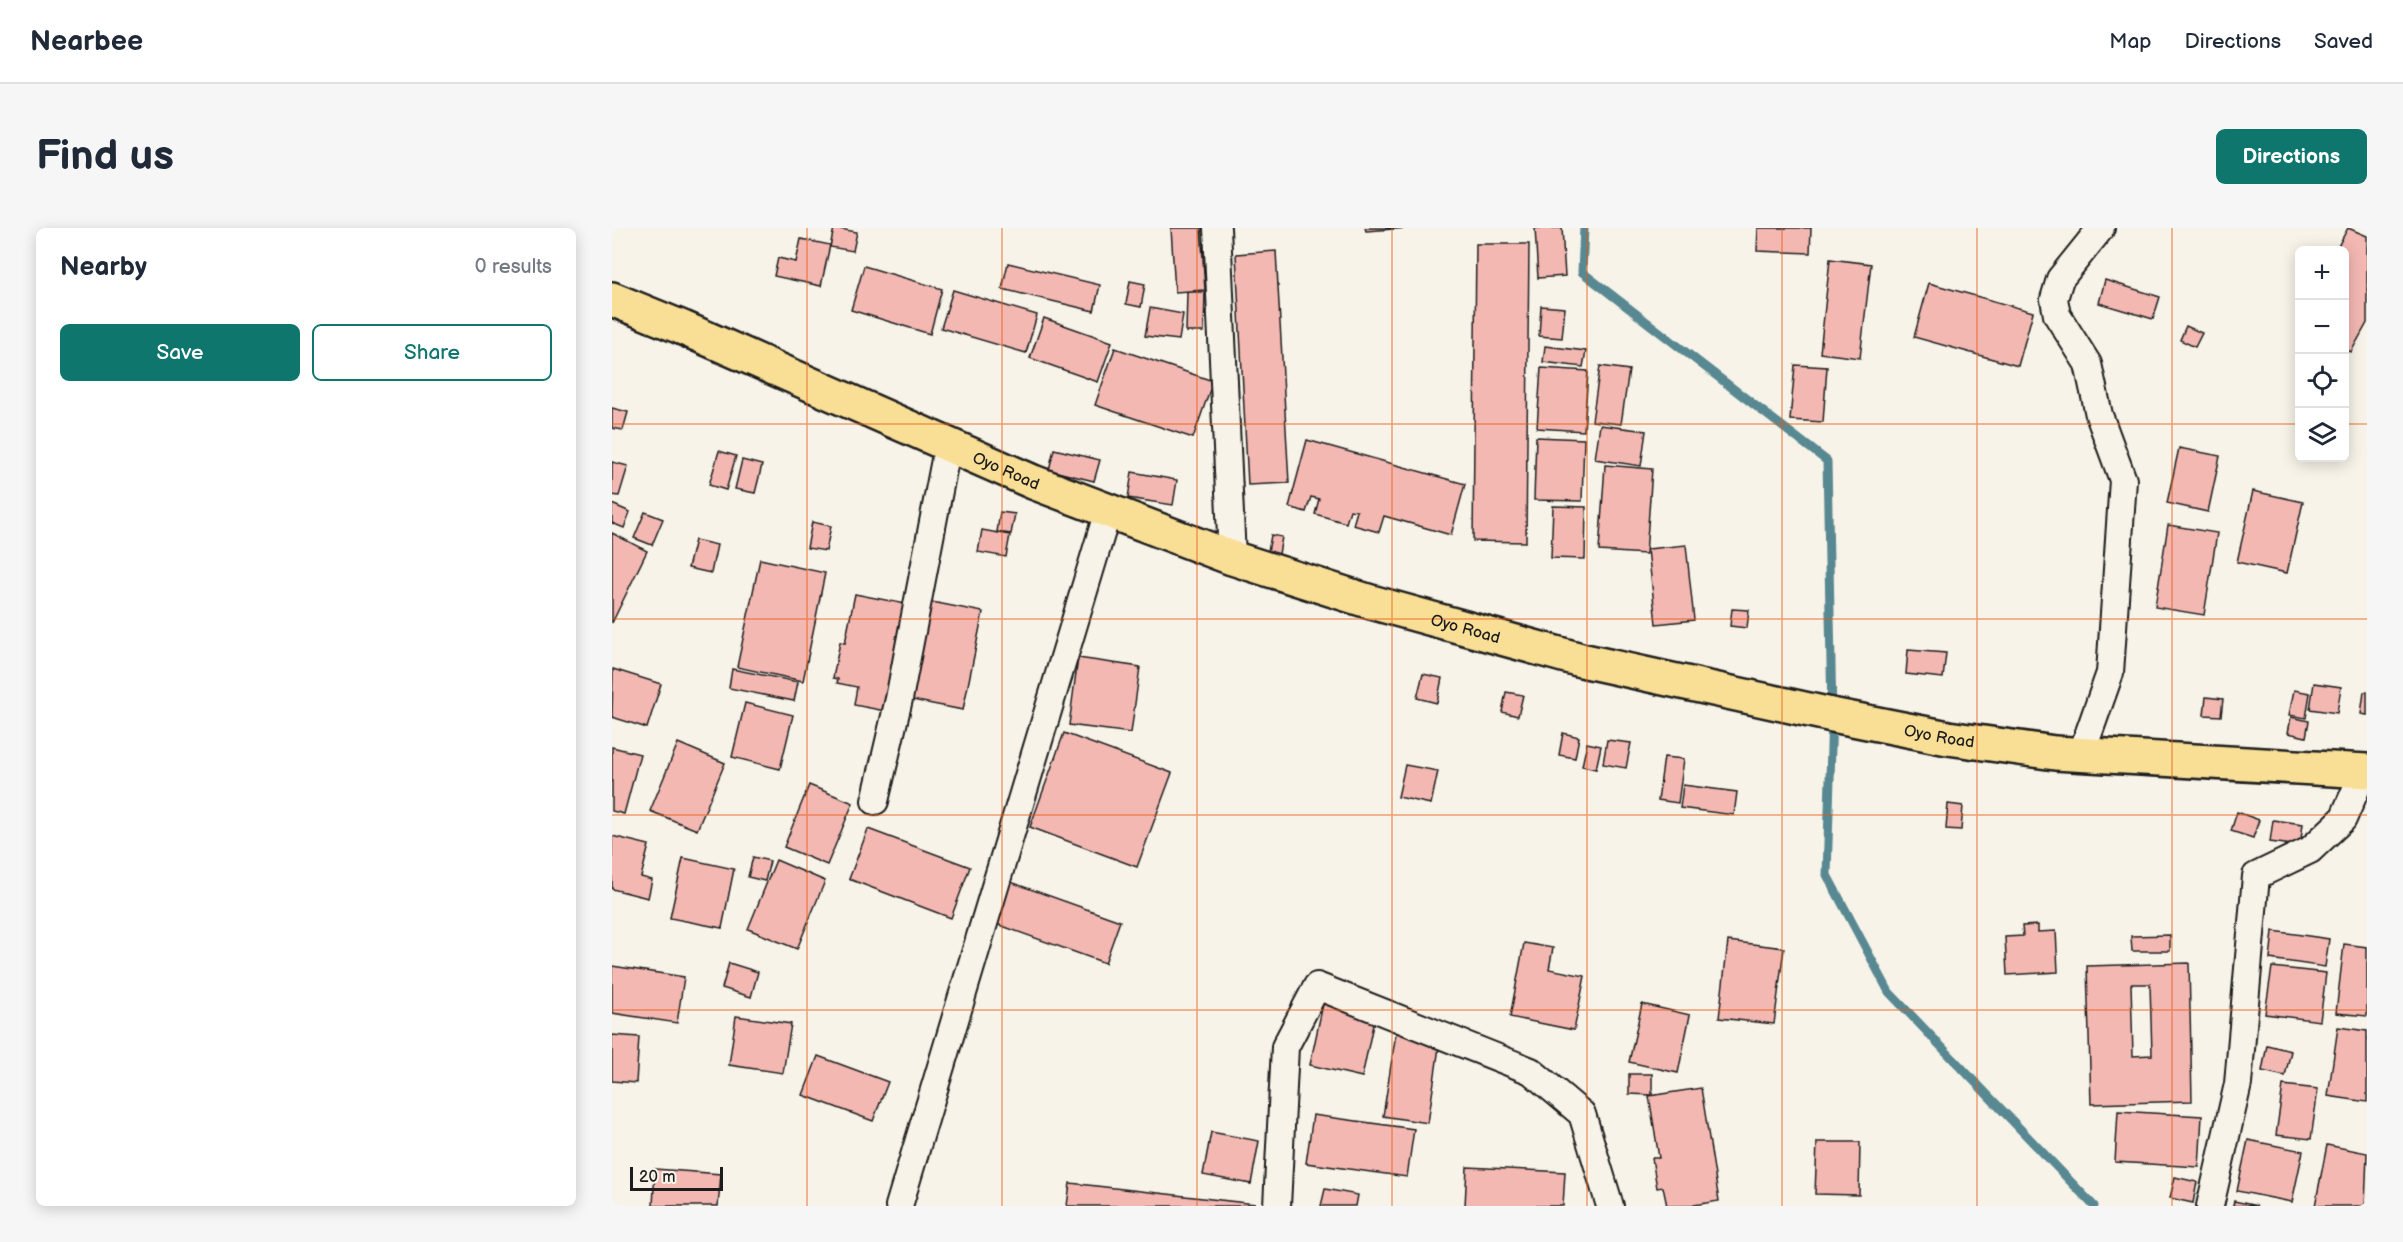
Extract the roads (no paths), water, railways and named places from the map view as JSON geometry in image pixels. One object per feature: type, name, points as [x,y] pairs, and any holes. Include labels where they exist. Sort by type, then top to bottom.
[{"type":"highway","name":"Oyo Road","points":[[612,299],[1033,482],[1232,558],[1371,602],[1581,660],[1948,738],[2081,755],[2365,771]]},
{"type":"street","points":[[1217,228],[1232,558]]},
{"type":"street","points":[[2081,755],[2110,673],[2123,480],[2099,414],[2088,364],[2057,315],[2054,299],[2060,279],[2101,228]]},
{"type":"street","points":[[875,801],[899,699],[948,444]]},
{"type":"street","points":[[899,1206],[1108,511]]},
{"type":"street","points":[[2210,1206],[2238,1084],[2256,876],[2310,850],[2343,819],[2365,771]]},
{"type":"street","points":[[1277,1206],[1285,1047],[1317,986],[1531,1071],[1582,1114],[1610,1206]]},
{"type":"waterway","points":[[1584,228],[1582,272],[1827,461],[1832,715],[1827,875],[1889,992],[2094,1206]]}]
